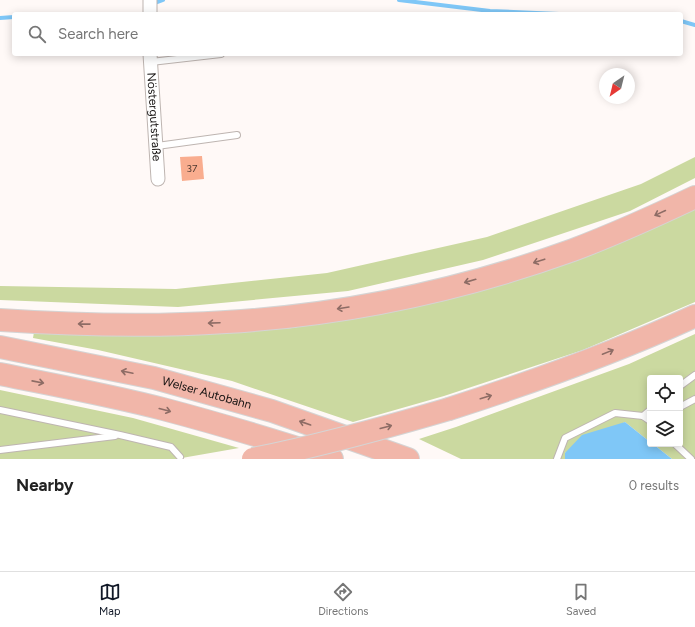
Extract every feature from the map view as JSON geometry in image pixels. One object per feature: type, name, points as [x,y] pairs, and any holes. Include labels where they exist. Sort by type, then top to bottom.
[{"type":"highway","points":[[0,320],[51,323],[148,325],[227,322],[307,314],[387,301],[452,287],[573,250],[632,226],[695,197]]},
{"type":"highway","points":[[253,459],[388,427],[449,409],[520,386],[600,356],[695,316]]},
{"type":"highway","name":"Welser Autobahn","points":[[0,347],[154,378],[272,411],[408,459]]},
{"type":"highway","points":[[0,374],[77,389],[162,409],[250,433],[332,459]]},
{"type":"street","points":[[150,0],[150,12]]},
{"type":"street","name":"Nöstergutstraße","points":[[150,58],[158,179]]},
{"type":"lane","points":[[150,58],[186,56]]},
{"type":"lane","points":[[157,146],[237,135]]},
{"type":"lane","points":[[683,384],[695,375]]},
{"type":"lane","points":[[683,405],[695,399]]},
{"type":"lane","points":[[0,410],[171,447],[180,457]]},
{"type":"lane","points":[[643,416],[649,411]]},
{"type":"lane","points":[[557,459],[564,438],[615,413],[643,416],[647,419]]},
{"type":"lane","points":[[0,450],[120,435]]},
{"type":"lane","points":[[678,447],[691,459]]},
{"type":"green space","points":[[695,157],[695,178],[630,211],[483,260],[348,291],[178,307],[0,300],[0,286],[176,289],[327,273],[487,237],[641,184]]},
{"type":"green space","points":[[695,208],[695,302],[583,350],[444,396],[353,422],[232,381],[98,350],[33,338],[34,332],[160,336],[292,328],[443,301],[561,263]]},
{"type":"green space","points":[[695,334],[695,459],[672,459],[657,447],[683,447],[683,375],[647,375],[647,440],[625,422],[565,453],[565,459],[461,459],[419,439],[456,427],[629,364]]},
{"type":"green space","points":[[0,390],[133,418],[239,448],[176,459],[0,459]]},
{"type":"water","points":[[625,422],[647,440],[647,447],[657,447],[672,459],[565,459],[565,453],[582,435]]},
{"type":"building","points":[[202,156],[204,179],[182,181],[180,157]]},
{"type":"waterway","points":[[155,3],[163,0]]},
{"type":"waterway","points":[[399,0],[490,11],[513,12]]},
{"type":"waterway","points":[[0,18],[12,17]]},
{"type":"waterway","points":[[683,22],[695,25]]}]
